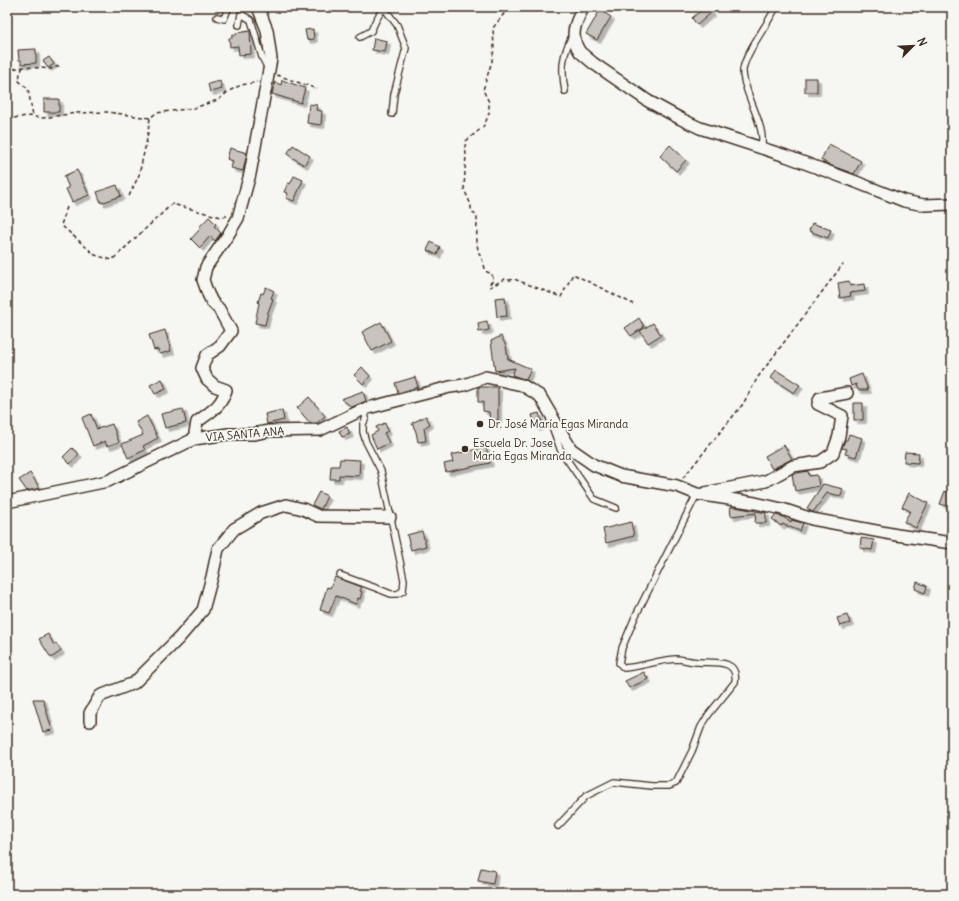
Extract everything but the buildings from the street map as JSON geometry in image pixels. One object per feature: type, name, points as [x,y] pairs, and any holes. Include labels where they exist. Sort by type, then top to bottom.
[{"type":"street","points":[[194,439],[197,422],[219,405],[224,398],[226,390],[215,386],[207,379],[202,368],[207,355],[220,346],[231,331],[219,309],[212,302],[203,280],[206,267],[228,235],[239,214],[250,174],[271,59],[267,30],[258,7]]},
{"type":"street","points":[[584,7],[576,20],[574,32],[575,43],[584,56],[648,101],[681,119],[700,128],[761,147],[904,201],[924,205],[952,204]]},
{"type":"street","name":"VIA SANTA ANA","points":[[7,502],[108,481],[194,439],[228,434],[253,434],[269,431],[320,430],[364,408],[464,385],[486,377],[522,385],[540,396]]},
{"type":"street","points":[[697,494],[766,481],[792,466],[820,462],[833,453],[839,436],[842,416],[818,404],[820,398],[847,393]]},
{"type":"street","points":[[540,396],[571,449],[594,465],[621,476],[677,486],[697,494],[755,503],[782,509],[812,519],[897,535],[952,543]]},
{"type":"street","points":[[90,721],[90,713],[100,696],[134,683],[179,638],[203,610],[218,549],[234,529],[261,513],[286,505],[303,509],[318,516],[390,517]]},
{"type":"lane","points":[[217,17],[224,18],[229,7]]},
{"type":"lane","points":[[761,147],[762,138],[752,101],[745,85],[743,69],[746,59],[776,7]]},
{"type":"lane","points":[[360,37],[371,31],[384,8],[396,25],[406,48],[394,94],[392,114]]},
{"type":"lane","points":[[239,25],[241,14],[251,20],[262,57],[269,71]]},
{"type":"lane","points":[[565,90],[562,70],[566,47],[574,32]]},
{"type":"lane","points":[[540,396],[561,451],[594,500],[616,508]]},
{"type":"lane","points":[[340,576],[391,594],[397,594],[403,591],[404,580],[381,471],[366,442],[363,432],[363,424],[366,418],[364,408]]},
{"type":"lane","points":[[558,826],[586,796],[614,782],[652,786],[669,786],[676,783],[692,752],[701,727],[709,714],[735,682],[735,673],[732,668],[724,663],[697,662],[677,659],[624,668],[619,663],[622,648],[635,617],[697,494]]},
{"type":"path","points":[[505,7],[506,11],[493,28],[494,48],[492,61],[483,90],[489,102],[488,113],[483,126],[466,141],[465,147],[464,189],[471,205],[471,210],[477,216],[477,248],[485,266],[485,271],[492,274],[493,281],[489,284],[490,287],[505,279],[510,280],[514,278],[561,297],[573,274],[633,304]]},
{"type":"path","points":[[7,70],[23,67],[50,69],[62,65]]},
{"type":"path","points":[[23,67],[20,73],[20,81],[28,89],[32,116]]},
{"type":"path","points":[[269,71],[317,89]]},
{"type":"path","points":[[129,196],[139,175],[150,118],[156,113],[194,108],[218,100],[229,91],[241,85],[254,82],[266,83]]},
{"type":"path","points":[[7,119],[32,116],[43,118],[76,113],[107,112],[150,118]]},
{"type":"path","points":[[67,207],[61,225],[95,255],[112,260],[172,204],[221,217],[239,214]]},
{"type":"path","points":[[677,486],[743,404],[758,376],[843,264]]},
{"type":"place","name":"Dr. José María Egas Miranda","points":[[480,424]]},
{"type":"place","name":"Escuela Dr. Jose Maria Egas Miranda","points":[[465,449]]}]
